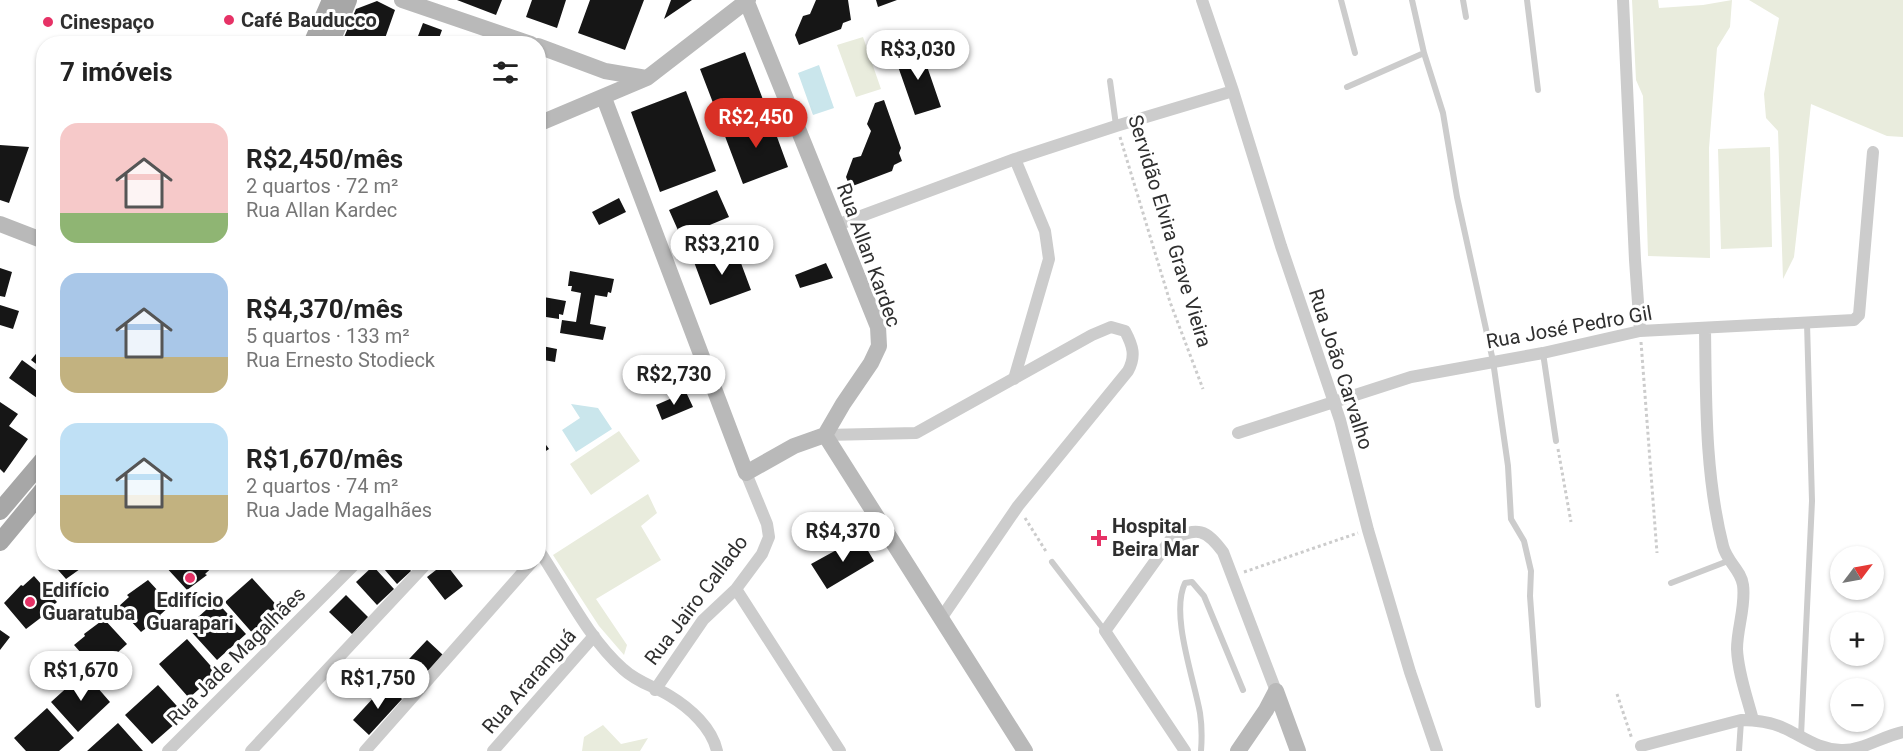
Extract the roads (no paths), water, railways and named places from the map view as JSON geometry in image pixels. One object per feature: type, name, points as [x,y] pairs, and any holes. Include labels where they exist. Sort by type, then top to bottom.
[{"type":"main road","points":[[315,36],[331,0]]},
{"type":"main road","points":[[333,36],[348,0]]},
{"type":"main road","points":[[0,511],[36,468]]},
{"type":"main road","points":[[0,542],[36,499]]},
{"type":"street","points":[[402,0],[508,36]]},
{"type":"street","points":[[546,121],[647,78],[747,0]]},
{"type":"street","name":"Rua Allan Kardec","points":[[747,0],[878,327],[879,346],[871,363],[825,435]]},
{"type":"street","name":"Rua João Carvalho","points":[[1202,0],[1281,246],[1335,403],[1368,530],[1410,672],[1437,751]]},
{"type":"street","points":[[1623,0],[1640,331]]},
{"type":"street","points":[[546,49],[605,71],[647,78]]},
{"type":"street","points":[[837,225],[1016,159],[1233,91]]},
{"type":"street","name":"Rua Jairo Callado","points":[[604,98],[767,524],[769,537],[762,554],[736,589],[702,620],[655,690]]},
{"type":"street","name":"Rua José Pedro Gil","points":[[1238,433],[1411,377],[1543,353],[1640,331],[1854,320],[1859,315],[1873,152]]},
{"type":"street","points":[[1014,379],[1049,259],[1045,231],[1016,159]]},
{"type":"street","points":[[0,224],[36,238]]},
{"type":"street","points":[[746,472],[794,446],[825,435],[916,433],[1092,336],[1111,327],[1125,331],[1132,344],[1134,360],[1128,371],[1018,506],[942,617]]},
{"type":"street","points":[[1705,328],[1707,442],[1711,487],[1728,561],[1742,575],[1744,589],[1737,648],[1747,720]]},
{"type":"street","points":[[825,435],[1025,751]]},
{"type":"street","points":[[1185,751],[1106,631],[1171,539],[1184,533],[1197,532],[1209,535],[1223,552],[1298,751]]},
{"type":"street","points":[[546,563],[594,636],[624,670],[655,690],[668,695],[695,717],[715,741],[717,751]]},
{"type":"street","name":"Rua Jade Magalhães","points":[[168,751],[349,570]]},
{"type":"street","points":[[251,751],[421,570]]},
{"type":"street","points":[[364,751],[525,570]]},
{"type":"street","points":[[736,589],[840,751]]},
{"type":"street","name":"Rua Araranguá","points":[[493,751],[594,636]]},
{"type":"street","points":[[1239,751],[1276,691]]},
{"type":"street","points":[[1641,747],[1747,720],[1780,726],[1801,745],[1843,751],[1903,732]]},
{"type":"lane","points":[[1341,0],[1355,53]]},
{"type":"lane","points":[[1412,0],[1424,53],[1443,113],[1457,197],[1493,361],[1508,466],[1511,519],[1524,541],[1531,571],[1530,596],[1538,705]]},
{"type":"lane","points":[[1463,0],[1466,17]]},
{"type":"lane","points":[[1527,0],[1538,90]]},
{"type":"lane","points":[[1347,87],[1424,53]]},
{"type":"lane","name":"Servidão Elvira Grave Vieira","points":[[1110,81],[1116,126]]},
{"type":"lane","points":[[1801,745],[1812,501],[1807,323]]},
{"type":"lane","points":[[1543,353],[1556,441]]},
{"type":"lane","points":[[1671,583],[1728,561]]},
{"type":"lane","points":[[1053,562],[1106,631]]},
{"type":"lane","points":[[1201,751],[1200,714],[1180,613],[1181,592],[1185,583],[1192,582],[1204,596],[1243,690]]},
{"type":"lane","points":[[1739,751],[1747,720]]},
{"type":"water","points":[[819,65],[834,108],[813,115],[798,73]]},
{"type":"water","points":[[571,404],[598,408],[612,429],[576,452],[562,430],[580,418]]},
{"type":"place","name":"Café Bauducco","points":[[229,20]]},
{"type":"place","name":"Cinespaço","points":[[48,22]]},
{"type":"place","name":"Hospital Beira Mar","points":[[1099,538]]},
{"type":"place","name":"Edifício Guarapari","points":[[190,578]]},
{"type":"place","name":"Edifício Guaratuba","points":[[30,602]]}]
